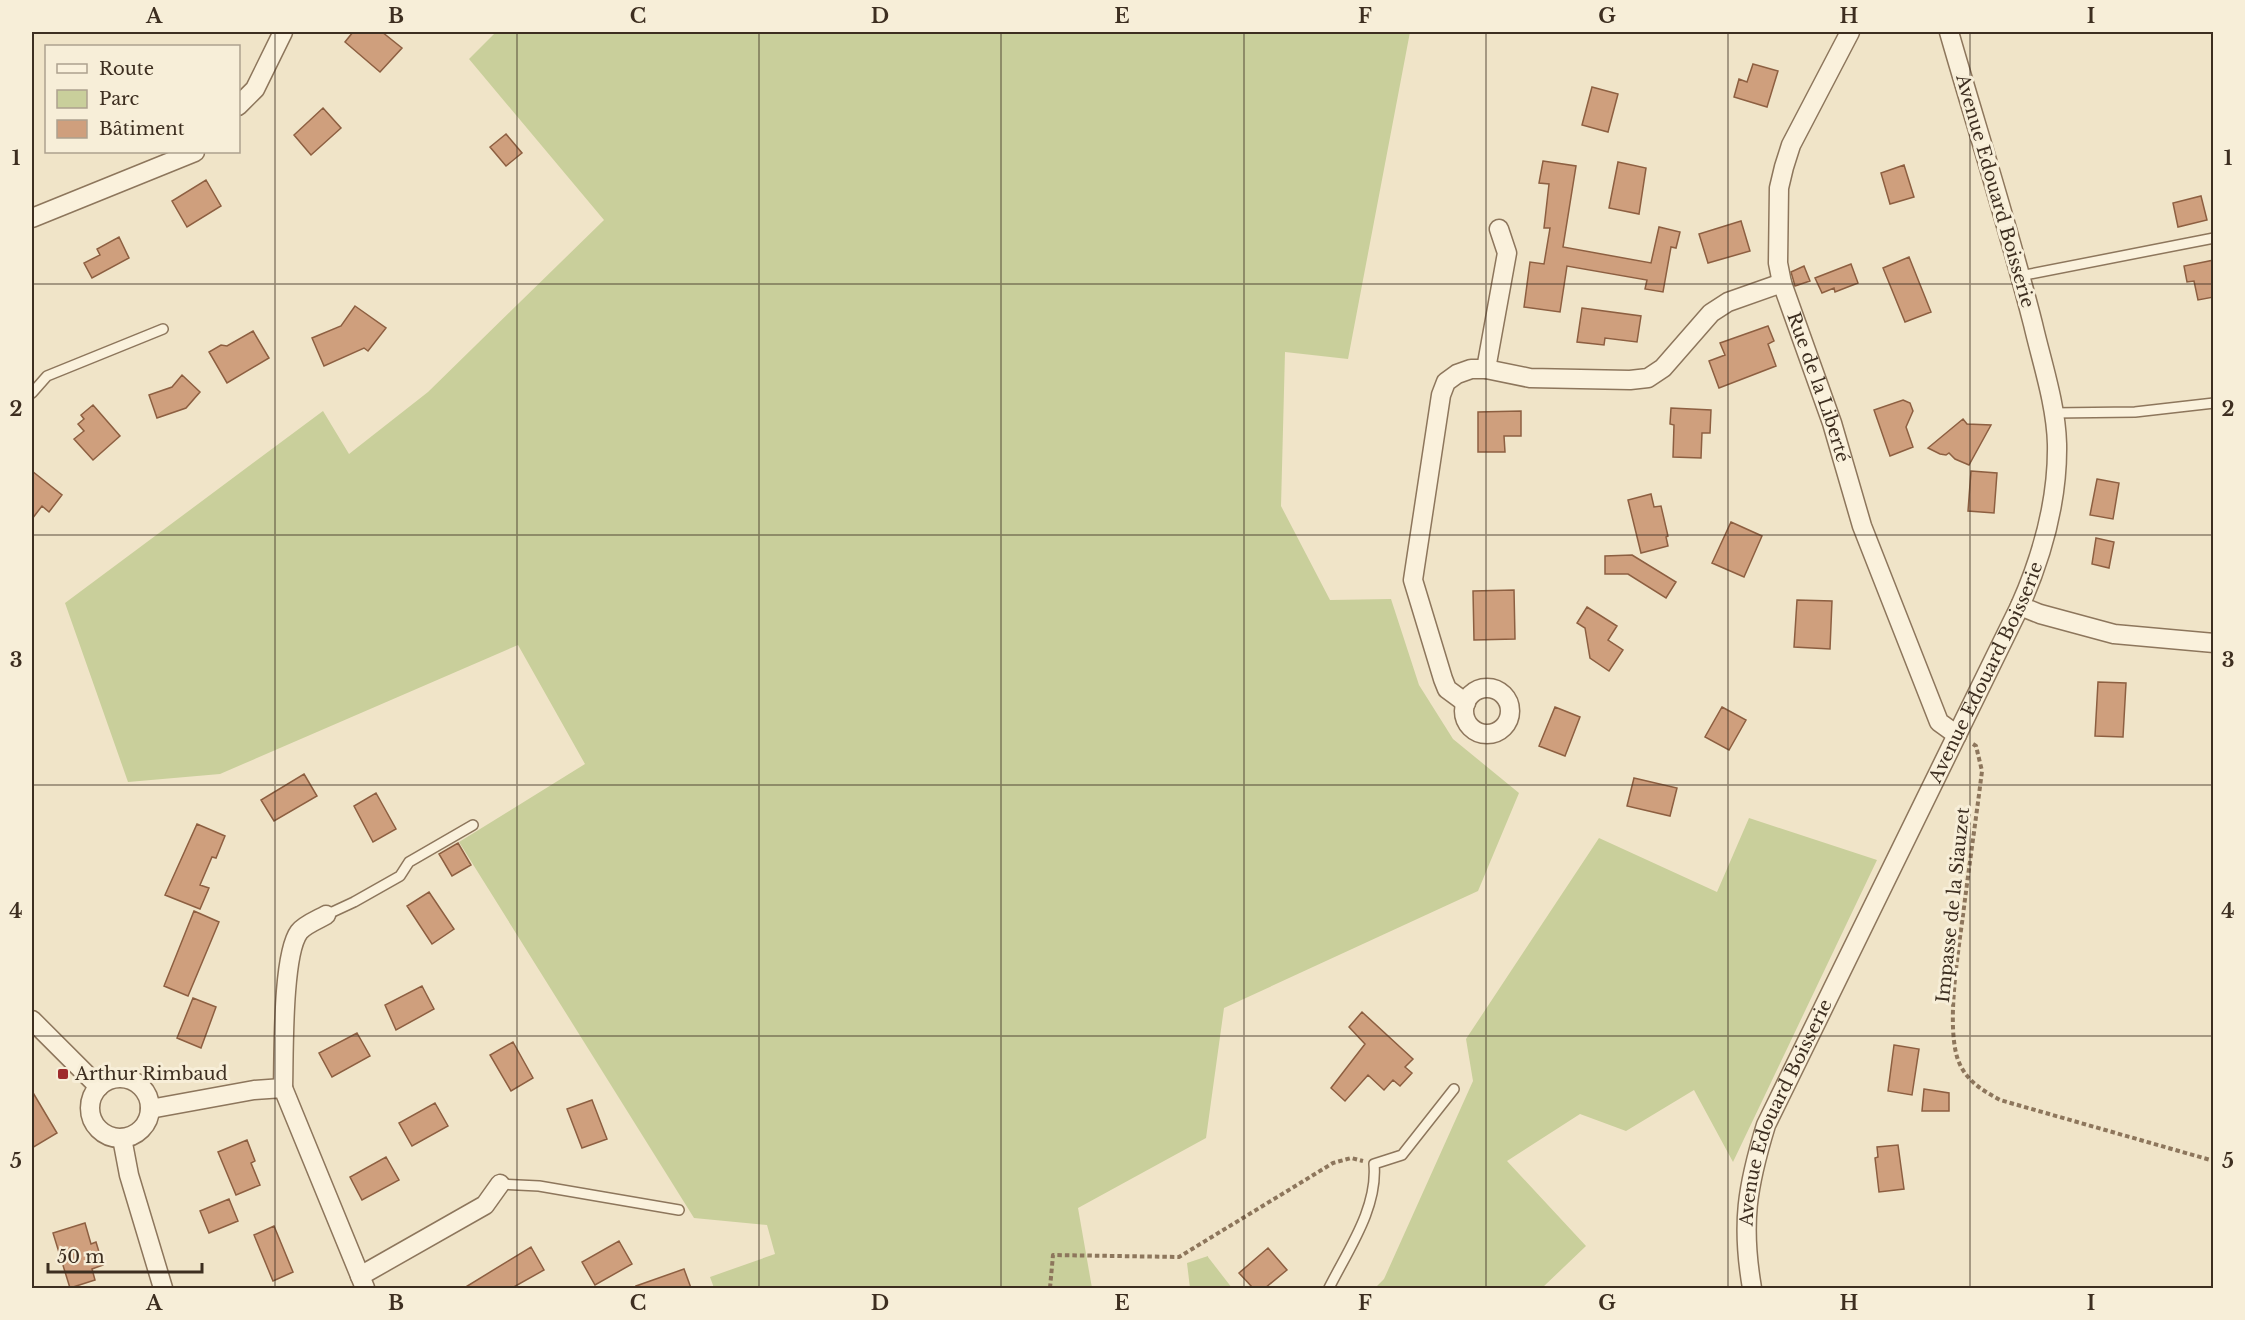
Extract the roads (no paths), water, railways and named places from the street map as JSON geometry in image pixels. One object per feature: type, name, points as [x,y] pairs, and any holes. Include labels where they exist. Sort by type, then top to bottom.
[{"type":"street","points":[[240,104],[255,89],[283,32]]},
{"type":"street","name":"Rue de la Liberté","points":[[1850,32],[1791,145],[1784,167],[1779,188],[1778,263],[1782,283],[1832,423],[1862,525],[1939,722],[1957,735]]},
{"type":"street","name":"Avenue Edouard Boisserie","points":[[1752,1288],[1747,1257],[1745,1215],[1752,1172],[1766,1125],[2036,572],[2050,520],[2056,481],[2057,442],[2053,413],[2020,276],[1949,32]]},
{"type":"street","points":[[32,218],[193,153]]},
{"type":"street","points":[[1486,369],[1507,254],[1499,229]]},
{"type":"street","points":[[1466,702],[1447,689],[1413,580],[1441,395],[1446,382],[1457,374],[1471,369],[1486,369],[1530,378],[1630,380],[1648,378],[1663,368],[1711,313],[1719,307],[1782,283]]},
{"type":"street","points":[[2020,606],[2040,614],[2114,634],[2214,643]]},
{"type":"street","points":[[326,915],[299,931],[290,959],[283,1088],[362,1282],[485,1205],[500,1184]]},
{"type":"street","points":[[32,1020],[99,1088]]},
{"type":"street","points":[[115,1079],[132,1081],[146,1092],[150,1109],[144,1126],[130,1136],[122,1138],[104,1134],[93,1120],[91,1103],[99,1088],[115,1079]]},
{"type":"street","points":[[150,1109],[254,1090],[283,1088]]},
{"type":"street","points":[[122,1138],[129,1175],[163,1288]]},
{"type":"lane","points":[[2020,276],[2214,238]]},
{"type":"lane","points":[[32,393],[47,376],[163,329]]},
{"type":"lane","points":[[2053,413],[2135,412],[2214,403]]},
{"type":"lane","points":[[326,915],[400,876],[409,862],[473,825]]},
{"type":"lane","points":[[1329,1288],[1368,1210],[1376,1178],[1374,1164],[1402,1155],[1454,1089]]},
{"type":"lane","points":[[500,1184],[539,1186],[679,1210]]},
{"type":"place","name":"Arthur Rimbaud","points":[[63,1074]]}]
